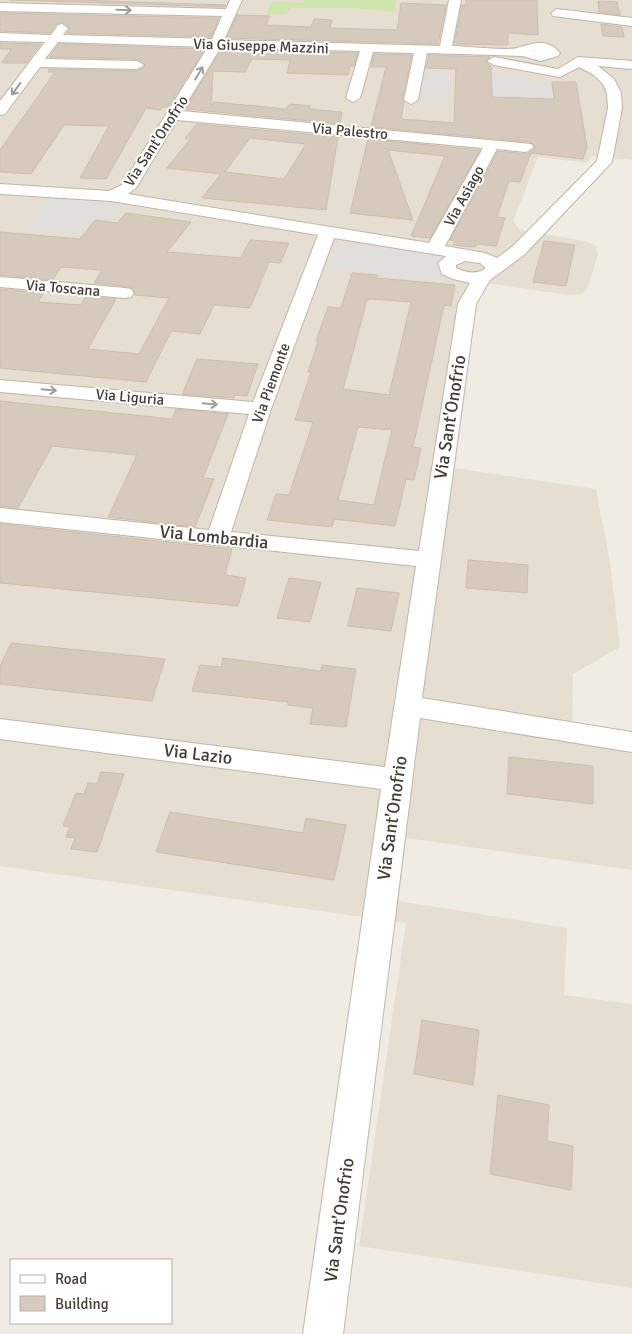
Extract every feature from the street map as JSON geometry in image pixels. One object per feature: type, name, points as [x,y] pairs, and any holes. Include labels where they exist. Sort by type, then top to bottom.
[{"type":"street","name":"Via Sant'Onofrio","points":[[111,196],[128,188],[216,44],[236,0]]},
{"type":"street","points":[[445,51],[455,0]]},
{"type":"street","points":[[558,0],[563,14]]},
{"type":"street","points":[[539,50],[554,32],[570,0]]},
{"type":"street","points":[[0,111],[78,4]]},
{"type":"street","points":[[0,6],[78,4],[230,14]]},
{"type":"street","points":[[563,14],[632,22]]},
{"type":"street","name":"Via Giuseppe Mazzini","points":[[0,37],[485,52],[539,50],[578,61],[632,65]]},
{"type":"street","points":[[353,98],[367,49]]},
{"type":"street","points":[[411,100],[421,50]]},
{"type":"street","points":[[485,52],[492,61],[560,74],[578,61]]},
{"type":"street","name":"Via Sant'Onofrio","points":[[435,248],[450,259],[483,264],[517,251],[604,162],[615,108],[614,93],[609,82],[599,72],[578,61]]},
{"type":"street","points":[[36,63],[137,65]]},
{"type":"street","name":"Via Palestro","points":[[174,115],[526,147]]},
{"type":"street","name":"Via Asiago","points":[[435,248],[492,144]]},
{"type":"street","points":[[0,189],[111,196]]},
{"type":"street","name":"Via Sant'Onofrio","points":[[111,196],[328,223],[377,239],[435,248],[483,264]]},
{"type":"street","name":"Via Piemonte","points":[[218,537],[260,409],[328,223]]},
{"type":"street","name":"Via Sant'Onofrio","points":[[450,259],[446,266],[448,270],[459,276],[467,304]]},
{"type":"street","name":"Via Sant'Onofrio","points":[[323,1334],[428,560],[467,304],[483,264]]},
{"type":"street","points":[[459,276],[483,264]]},
{"type":"street","name":"Via Toscana","points":[[0,282],[125,293]]},
{"type":"street","name":"Via Liguria","points":[[0,386],[260,409]]},
{"type":"street","name":"Via Lombardia","points":[[0,515],[428,560]]},
{"type":"street","points":[[408,706],[632,742]]},
{"type":"street","name":"Via Lazio","points":[[0,729],[397,780]]},
{"type":"shaded area","points":[[0,0],[632,0],[632,160],[592,156],[588,163],[538,157],[513,221],[519,229],[585,241],[596,246],[598,254],[588,288],[582,294],[568,295],[479,282],[455,468],[596,489],[610,562],[620,647],[573,674],[572,726],[632,735],[632,870],[406,838],[399,901],[567,928],[564,995],[632,1004],[632,1288],[359,1246],[406,923],[0,866]]},
{"type":"shaded area","points":[[413,71],[451,73],[447,101],[408,99]]},
{"type":"shaded area","points":[[482,73],[530,76],[531,81],[552,82],[554,99],[482,97]]},
{"type":"shaded area","points":[[51,193],[123,204],[106,222],[85,233],[24,228]]},
{"type":"shaded area","points":[[345,243],[428,252],[444,259],[446,271],[463,282],[328,269],[337,246]]},
{"type":"green space","points":[[303,0],[396,0],[394,12],[359,8],[290,8],[286,14],[266,14],[273,2],[304,3]]},
{"type":"building","points":[[9,0],[77,0],[226,5],[225,7]]},
{"type":"building","points":[[466,0],[537,0],[538,35],[508,33],[508,45],[454,44],[462,5],[466,5]]},
{"type":"building","points":[[598,1],[617,2],[620,15],[599,12]]},
{"type":"building","points":[[401,3],[446,5],[438,44],[227,38],[237,15],[270,16],[266,25],[311,27],[314,19],[332,20],[330,28],[397,30]]},
{"type":"building","points":[[0,13],[219,18],[211,37],[67,33],[70,28],[62,22],[56,24],[50,33],[0,31]]},
{"type":"building","points":[[601,24],[622,27],[624,37],[603,36]]},
{"type":"building","points":[[0,43],[41,44],[26,63],[2,63],[11,49],[0,49]]},
{"type":"building","points":[[59,44],[205,49],[168,107],[163,107],[160,110],[146,108],[106,179],[80,178],[109,126],[64,125],[31,174],[0,172],[0,150],[55,72],[48,72],[49,69],[137,71],[146,66],[137,59],[49,57]]},
{"type":"building","points":[[222,49],[358,53],[354,66],[350,66],[348,75],[287,73],[290,60],[252,59],[245,72],[213,71],[211,107],[214,102],[286,109],[290,104],[311,106],[309,109],[342,112],[340,124],[185,109]]},
{"type":"building","points":[[374,54],[412,55],[402,100],[404,102],[401,119],[454,123],[456,69],[426,68],[429,55],[490,57],[485,62],[491,66],[492,97],[554,99],[552,82],[576,82],[587,147],[583,159],[531,153],[520,182],[509,181],[497,217],[505,218],[496,246],[477,244],[475,247],[453,245],[455,241],[450,240],[498,151],[526,154],[535,149],[535,146],[531,142],[371,127],[386,67],[371,67]]},
{"type":"building","points":[[197,124],[338,137],[326,210],[202,198],[221,174],[167,168],[191,138],[185,138]],"holes":[[[250,138],[306,144],[284,179],[225,172]]]},
{"type":"building","points":[[368,139],[480,150],[430,238],[411,236],[445,156],[388,150],[413,220],[350,213]]},
{"type":"building","points":[[126,213],[191,222],[167,252],[241,258],[250,240],[289,243],[280,263],[269,262],[250,308],[214,305],[200,334],[171,331],[146,382],[0,368],[0,289],[44,293],[38,302],[81,305],[86,296],[116,299],[88,349],[139,354],[169,298],[135,295],[131,287],[94,283],[102,270],[61,267],[53,280],[0,275],[0,232],[80,239],[95,220],[117,223]]},
{"type":"building","points":[[544,241],[575,245],[566,286],[533,282]]},
{"type":"building","points":[[352,273],[378,275],[377,278],[455,285],[451,306],[444,305],[413,447],[421,448],[414,480],[406,479],[395,526],[334,519],[332,527],[267,520],[276,494],[289,495],[313,422],[295,420],[311,372],[308,372],[318,342],[316,341],[328,307],[341,308]],"holes":[[[367,300],[411,302],[389,395],[343,389]],[[358,427],[392,430],[374,505],[338,500]]]},
{"type":"building","points":[[197,359],[258,364],[247,396],[235,395],[234,398],[182,394]]},
{"type":"building","points":[[0,401],[172,419],[176,409],[228,414],[203,478],[214,479],[195,527],[108,517],[137,455],[52,446],[18,508],[0,506]]},
{"type":"building","points":[[0,524],[232,549],[225,575],[246,578],[238,606],[0,583]]},
{"type":"building","points":[[468,560],[528,565],[527,593],[466,588]]},
{"type":"building","points":[[289,578],[321,582],[310,622],[277,618]]},
{"type":"building","points":[[357,588],[399,593],[391,631],[348,626]]},
{"type":"building","points":[[11,643],[165,659],[152,701],[0,684],[0,666]]},
{"type":"building","points":[[223,658],[321,671],[322,665],[356,669],[346,727],[310,724],[313,708],[288,705],[288,702],[192,691],[200,665],[221,667]]},
{"type":"building","points":[[509,757],[593,766],[593,804],[507,794]]},
{"type":"building","points":[[101,772],[124,774],[97,852],[71,849],[75,838],[66,837],[70,827],[63,826],[76,793],[84,794],[88,783],[97,784]]},
{"type":"building","points":[[170,812],[303,833],[306,818],[346,825],[334,880],[156,852]]},
{"type":"building","points":[[422,1020],[479,1030],[473,1085],[414,1074]]},
{"type":"building","points":[[498,1095],[549,1105],[547,1141],[573,1146],[571,1190],[490,1174]]}]
